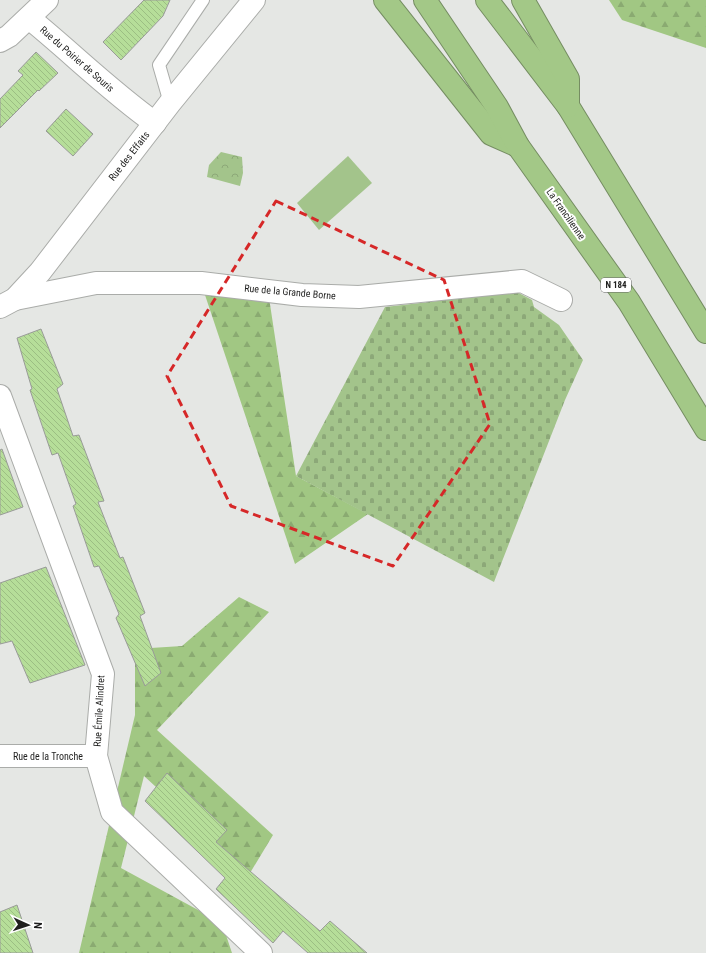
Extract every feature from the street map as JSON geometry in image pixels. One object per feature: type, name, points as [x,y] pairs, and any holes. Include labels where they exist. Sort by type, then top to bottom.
[{"type":"highway","points":[[385,0],[491,134],[518,146]]},
{"type":"highway","name":"La Francilienne","points":[[425,0],[496,107],[518,146],[629,302],[706,429]]},
{"type":"highway","points":[[487,0],[568,106],[706,332]]},
{"type":"highway","points":[[523,0],[568,79],[568,106]]},
{"type":"street","points":[[0,41],[9,36],[48,0]]},
{"type":"street","name":"Rue des Effaits","points":[[8,303],[40,272],[170,103],[254,0]]},
{"type":"street","name":"Rue du Poirier de Souris","points":[[29,18],[61,43],[132,107],[155,123]]},
{"type":"street","name":"Rue de la Grande Borne","points":[[8,303],[96,283],[201,283],[302,295],[359,298],[522,281],[561,300]]},
{"type":"street","name":"Rue Émile Alindret","points":[[0,396],[102,674],[96,756],[112,812],[261,953]]},
{"type":"street","name":"Rue de la Tronche","points":[[0,756],[96,756]]},
{"type":"lane","points":[[170,103],[160,65],[203,0]]},
{"type":"highlighted area","points":[[276,201],[444,280],[490,424],[393,566],[231,506],[167,376]]},
{"type":"green space","points":[[609,0],[706,0],[706,48],[622,20]]},
{"type":"green space","points":[[221,152],[242,157],[243,173],[240,186],[207,177],[209,165]]},
{"type":"green space","points":[[348,156],[372,183],[319,230],[297,203]]},
{"type":"green space","points":[[201,283],[268,291],[296,476],[368,514],[295,564]]},
{"type":"green space","points":[[517,292],[532,300],[534,307],[559,325],[583,360],[565,400],[494,582],[296,476],[385,307]]},
{"type":"green space","points":[[239,597],[269,612],[157,730],[273,835],[250,873],[144,776],[121,868],[222,923],[232,953],[79,953],[135,715],[135,649],[182,646]]},
{"type":"building","points":[[144,0],[170,0],[163,16],[121,60],[103,42]]},
{"type":"building","points":[[36,52],[58,73],[39,91],[38,90],[0,128],[0,99],[23,75],[18,71]]},
{"type":"building","points":[[66,109],[93,134],[73,156],[46,131]]},
{"type":"building","points":[[41,329],[63,384],[57,389],[73,436],[79,435],[104,501],[98,502],[120,558],[123,557],[145,613],[140,616],[161,673],[145,686],[116,618],[119,614],[99,566],[94,567],[73,506],[76,504],[58,453],[52,455],[30,390],[32,389],[17,338]]},
{"type":"building","points":[[2,449],[23,507],[0,515],[0,450]]},
{"type":"building","points":[[46,567],[85,665],[30,683],[12,641],[0,644],[0,583]]},
{"type":"building","points":[[167,773],[227,830],[216,842],[320,931],[330,921],[367,953],[308,953],[283,931],[273,943],[216,889],[225,878],[145,801]]},
{"type":"building","points":[[17,905],[33,953],[0,953],[0,912]]}]
